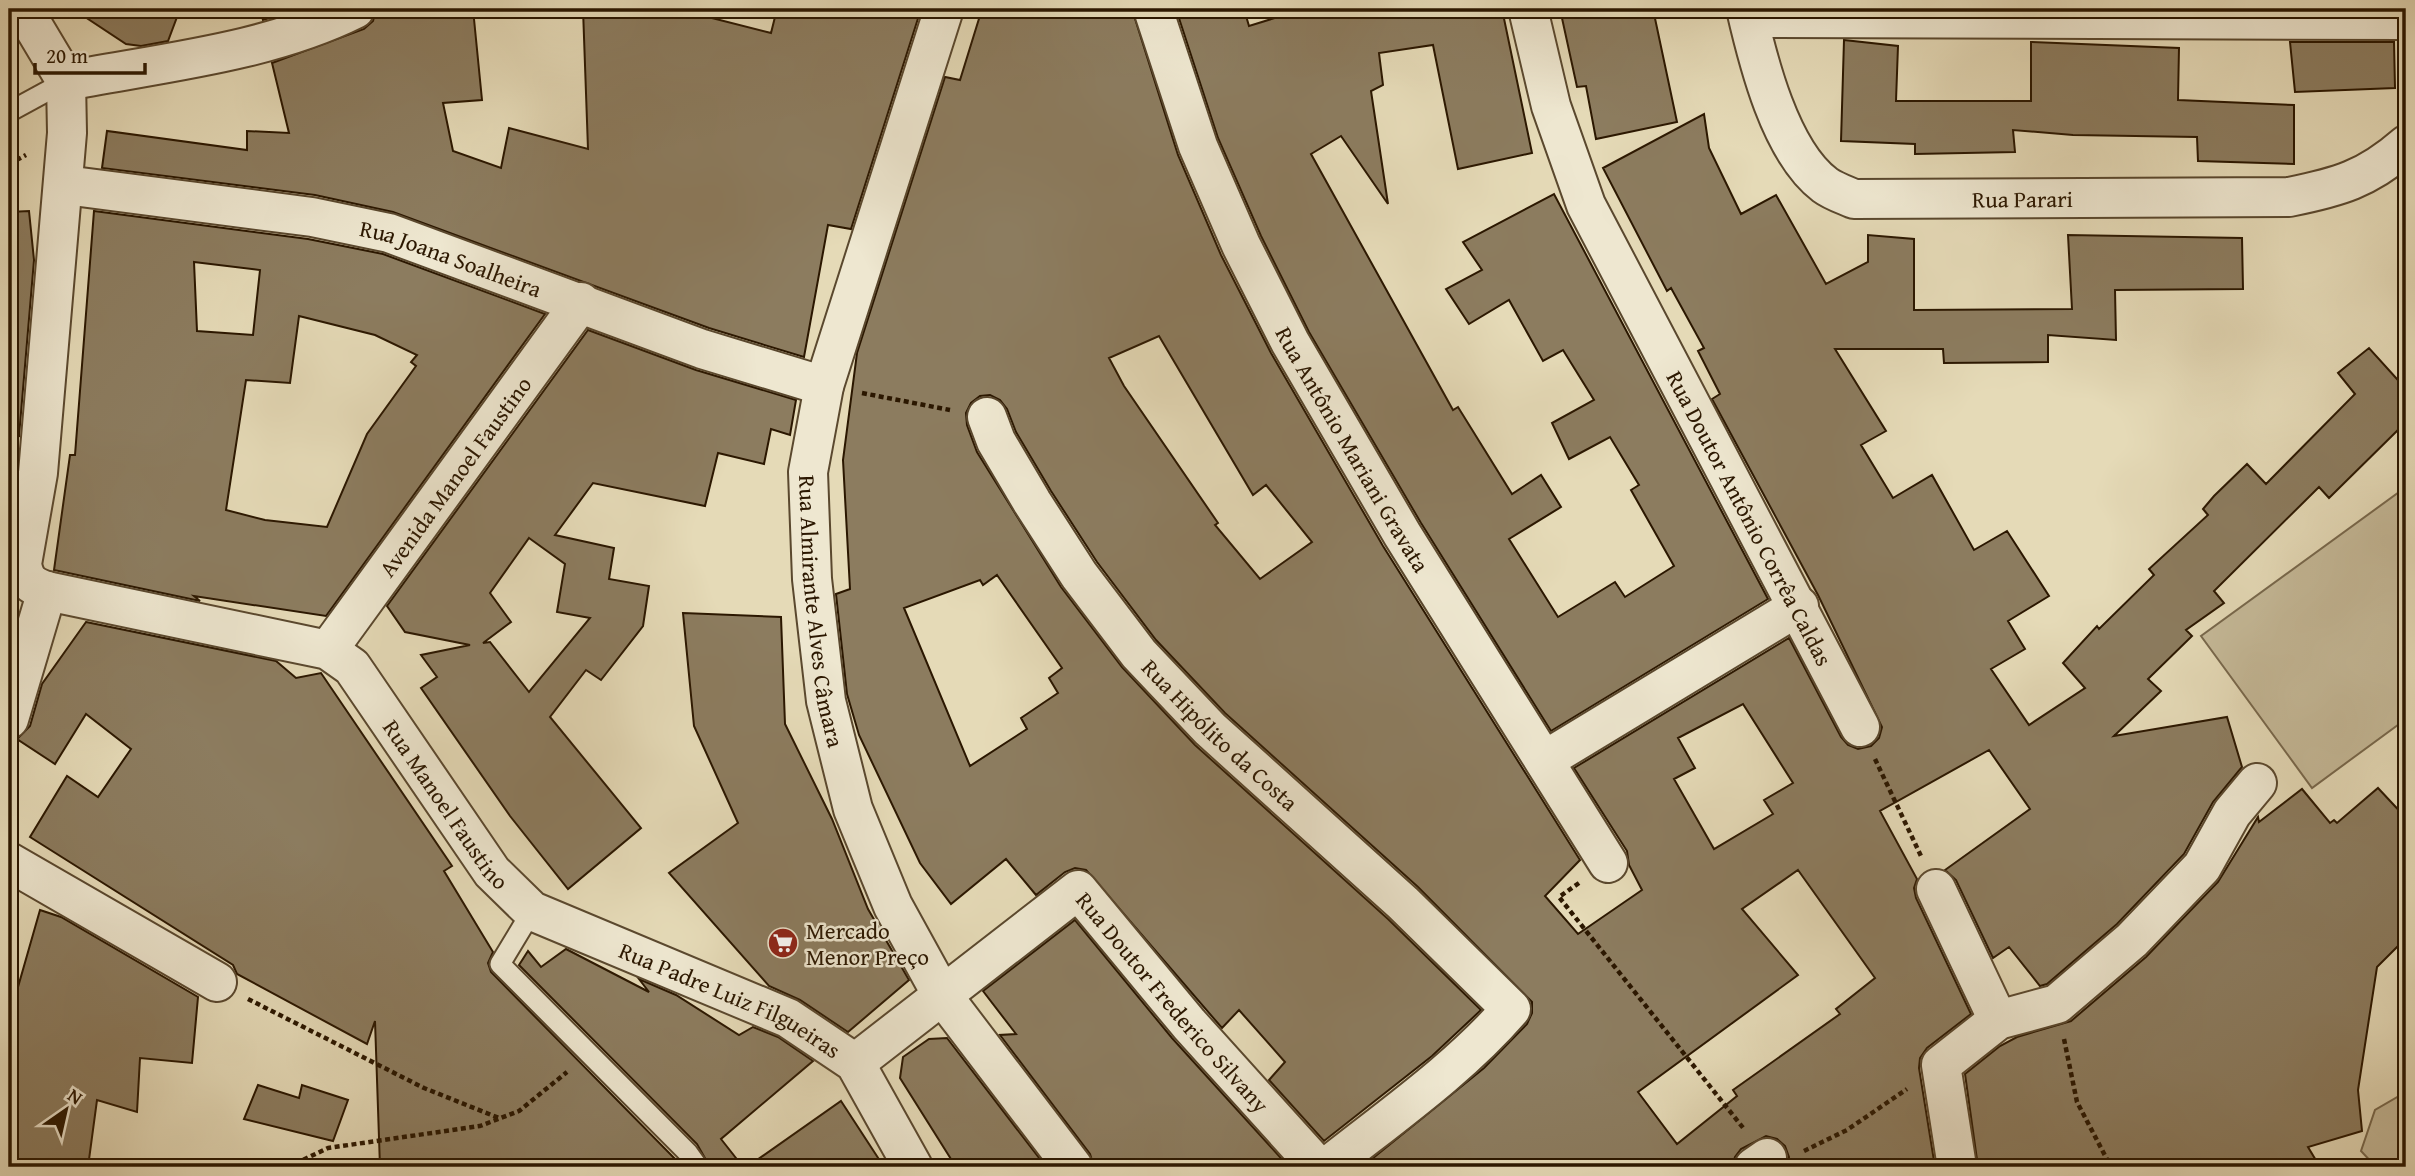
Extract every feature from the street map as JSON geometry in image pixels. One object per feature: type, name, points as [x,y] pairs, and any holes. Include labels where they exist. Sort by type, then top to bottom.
[{"type":"street","points":[[9,719],[47,591],[32,586],[24,577],[23,482],[65,185],[66,82],[23,9]]},
{"type":"street","points":[[66,82],[274,40],[331,21],[355,9]]},
{"type":"street","name":"Rua Almirante Alves Câmara","points":[[944,9],[824,386],[808,472],[812,579],[825,701],[853,809],[893,906],[942,995],[1073,1167]]},
{"type":"street","name":"Rua Antônio Mariani Gravata","points":[[1153,9],[1198,146],[1241,245],[1284,330],[1402,534],[1608,863]]},
{"type":"street","name":"Rua Doutor Antônio Corrêa Caldas","points":[[1528,9],[1551,106],[1586,205],[1800,606],[1860,727]]},
{"type":"street","points":[[1747,13],[2406,20]]},
{"type":"street","name":"Rua Parari","points":[[1747,13],[1776,110],[1791,142],[1825,185],[1854,199],[2289,197],[2339,187],[2384,164],[2406,145]]},
{"type":"street","name":"Rua Joana Soalheira","points":[[65,185],[312,217],[389,233],[702,349],[824,386]]},
{"type":"street","name":"Avenida Manoel Faustino","points":[[328,650],[581,302]]},
{"type":"street","name":"Rua Hipólito da Costa","points":[[987,417],[996,441],[1032,502],[1079,575],[1139,654],[1210,730],[1404,903],[1511,1009],[1462,1056],[1328,1167]]},
{"type":"street","name":"Rua Manoel Faustino","points":[[47,591],[328,650],[352,667],[492,872],[532,911]]},
{"type":"street","points":[[1545,760],[1800,606]]},
{"type":"street","points":[[1957,1167],[1941,1065],[1998,1020],[2057,1004],[2132,940],[2202,867],[2232,813],[2257,783]]},
{"type":"street","points":[[9,862],[217,982]]},
{"type":"street","points":[[1936,889],[1998,1020]]},
{"type":"street","name":"Rua Doutor Frederico Silvany","points":[[855,1063],[1078,890],[1198,1034],[1318,1167]]},
{"type":"street","name":"Rua Padre Luiz Filgueiras","points":[[532,911],[788,1018],[855,1063],[913,1167]]},
{"type":"lane","points":[[9,112],[66,82]]},
{"type":"lane","points":[[532,911],[500,964],[688,1153],[698,1167]]},
{"type":"path","points":[[824,386],[934,407]]},
{"type":"path","points":[[1860,727],[1936,889]]},
{"type":"path","points":[[1608,863],[1559,897],[1760,1163],[1811,1149],[1847,1130],[1941,1065]]},
{"type":"path","points":[[217,982],[424,1088],[500,1118]]},
{"type":"path","points":[[2057,1004],[2077,1102],[2111,1167]]},
{"type":"path","points":[[288,1167],[328,1148],[480,1126],[519,1111],[589,1053]]},
{"type":"shaded area","points":[[2406,487],[2406,719],[2312,788],[2201,636]]},
{"type":"shaded area","points":[[2406,1092],[2406,1167],[2376,1167],[2361,1151],[2375,1110]]},
{"type":"building","points":[[73,9],[180,9],[168,41],[141,46],[126,44]]},
{"type":"building","points":[[260,9],[298,9],[263,20]]},
{"type":"building","points":[[376,9],[473,9],[482,100],[443,103],[453,151],[501,168],[509,128],[588,149],[583,9],[710,9],[708,17],[771,33],[777,9],[921,9],[851,229],[828,225],[804,357],[709,328],[393,212],[315,195],[102,168],[107,131],[247,150],[247,131],[289,133],[272,63],[364,29],[373,21]]},
{"type":"building","points":[[982,9],[1132,9],[1178,155],[1221,255],[1271,353],[1383,546],[1580,860],[1545,896],[1578,934],[1642,890],[1629,865],[1627,851],[1574,768],[1789,638],[1841,737],[1848,745],[1858,749],[1871,746],[1879,738],[1882,727],[1818,595],[1712,399],[1720,394],[1698,351],[1704,348],[1671,288],[1667,291],[1603,168],[1704,114],[1709,148],[1741,214],[1776,195],[1826,284],[1868,262],[1868,235],[1914,239],[1914,310],[2072,309],[2068,235],[2242,238],[2243,289],[2115,290],[2116,340],[2048,335],[2048,362],[1944,363],[1943,349],[1835,349],[1886,431],[1861,445],[1893,498],[1932,475],[1974,550],[2007,531],[2049,596],[2008,621],[2025,649],[1991,669],[2029,725],[2085,688],[2063,663],[2097,626],[2099,629],[2154,575],[2149,569],[2208,515],[2203,509],[2214,496],[2247,464],[2266,484],[2355,394],[2338,373],[2369,348],[2406,389],[2406,422],[2329,498],[2319,487],[2214,591],[2224,603],[2186,630],[2192,636],[2148,679],[2161,691],[2114,736],[2227,717],[2242,767],[2213,802],[2184,854],[2117,924],[2047,984],[2040,986],[2009,947],[1993,958],[1956,880],[1945,870],[2030,809],[1989,750],[1880,811],[1917,879],[1914,888],[1916,898],[1971,1014],[1927,1048],[1920,1058],[1919,1068],[1935,1167],[1787,1167],[1789,1157],[1785,1146],[1777,1139],[1766,1136],[1741,1149],[1732,1167],[1362,1167],[1484,1068],[1527,1024],[1532,1013],[1532,1002],[1418,887],[1225,713],[1156,640],[1097,562],[1051,491],[1016,432],[1007,409],[1000,400],[990,395],[980,396],[971,403],[966,413],[967,425],[977,452],[1061,587],[1122,667],[1195,745],[1388,919],[1481,1010],[1432,1056],[1324,1141],[1269,1080],[1285,1062],[1239,1010],[1222,1028],[1086,870],[1075,868],[1065,872],[1036,895],[1006,859],[951,904],[920,863],[859,735],[847,694],[836,594],[850,589],[843,460],[857,353],[945,77],[960,80]],"holes":[[[1159,336],[1253,495],[1266,485],[1312,542],[1260,579],[1215,525],[1218,523],[1124,386],[1109,358]],[[997,575],[1062,668],[1049,678],[1058,693],[1021,718],[1027,729],[970,766],[904,608],[980,580],[983,585]],[[1743,704],[1793,783],[1764,800],[1773,814],[1714,849],[1674,779],[1695,768],[1678,738]],[[1798,870],[1875,978],[1836,1009],[1840,1014],[1733,1090],[1737,1096],[1677,1144],[1638,1092],[1798,975],[1742,909]]]},
{"type":"building","points":[[1176,9],[1244,9],[1249,26],[1304,9],[1502,9],[1532,153],[1458,169],[1433,45],[1379,53],[1383,85],[1371,91],[1388,204],[1341,136],[1311,154],[1453,410],[1458,407],[1512,494],[1541,475],[1561,507],[1509,539],[1558,617],[1615,582],[1625,597],[1674,566],[1631,490],[1639,485],[1610,437],[1569,459],[1552,423],[1594,400],[1563,350],[1543,361],[1509,300],[1469,324],[1446,289],[1482,270],[1463,242],[1554,194],[1768,599],[1551,731],[1421,523],[1309,332],[1261,236],[1218,138]]},
{"type":"building","points":[[1560,9],[1653,9],[1677,122],[1596,139],[1586,86],[1577,87]]},
{"type":"building","points":[[1844,40],[1898,46],[1896,101],[2031,101],[2031,42],[2179,48],[2178,100],[2294,105],[2294,164],[2198,161],[2197,137],[2073,135],[2013,130],[2015,152],[1915,154],[1915,144],[1841,141]]},
{"type":"building","points":[[2290,42],[2394,42],[2395,88],[2295,92]]},
{"type":"building","points":[[29,211],[34,260],[19,436],[9,434],[9,212]]},
{"type":"building","points":[[94,211],[308,239],[383,254],[545,314],[326,616],[194,596],[200,601],[54,570],[70,455],[75,455]],"holes":[[[194,262],[260,270],[253,335],[197,331]],[[299,316],[375,335],[417,355],[411,362],[416,366],[367,434],[327,527],[265,520],[226,510],[246,380],[290,383]]]},
{"type":"building","points":[[588,330],[696,370],[796,400],[790,435],[771,429],[764,464],[718,453],[705,506],[593,483],[555,535],[614,548],[609,579],[649,586],[643,626],[601,680],[586,670],[550,717],[641,828],[568,889],[510,816],[421,688],[437,677],[421,655],[470,645],[405,632],[387,606]],"holes":[[[529,538],[565,564],[557,612],[590,618],[529,692],[490,642],[483,643],[511,622],[490,593]]]},
{"type":"building","points":[[683,613],[781,617],[785,724],[832,819],[868,909],[909,980],[848,1032],[800,1000],[769,986],[669,873],[738,823],[694,726]]},
{"type":"building","points":[[86,622],[276,661],[296,678],[321,673],[452,866],[444,871],[493,952],[488,963],[491,972],[683,1167],[380,1167],[375,1021],[367,1044],[237,974],[233,965],[30,837],[67,776],[98,797],[131,749],[86,714],[55,764],[17,739],[30,726],[42,684]]},
{"type":"building","points":[[2378,788],[2406,818],[2406,938],[2377,967],[2358,1090],[2362,1131],[2308,1147],[2320,1167],[1978,1167],[1965,1074],[2000,1046],[2017,1037],[2071,1021],[2146,957],[2218,882],[2258,817],[2259,822],[2302,789],[2330,823],[2334,820],[2337,823]]},
{"type":"building","points":[[40,910],[61,917],[198,997],[192,1063],[140,1058],[137,1112],[97,1100],[88,1167],[9,1167],[18,1082],[9,1080],[9,1000],[14,1001]]},
{"type":"building","points":[[1075,920],[1172,1038],[1289,1167],[1094,1167],[1090,1154],[1000,1035],[1016,1034],[983,991]]},
{"type":"building","points":[[566,949],[649,992],[639,979],[676,995],[739,1035],[753,1027],[778,1037],[813,1061],[721,1139],[743,1167],[710,1167],[697,1144],[519,965],[528,951],[541,967]]},
{"type":"building","points":[[947,1038],[1046,1167],[956,1167],[900,1078],[903,1057],[929,1039]]},
{"type":"building","points":[[258,1085],[299,1098],[302,1085],[348,1100],[333,1141],[244,1119]]},
{"type":"building","points":[[841,1101],[884,1167],[747,1167]]},
{"type":"place","name":"Mercado Menor Preço","points":[[783,943]]}]
